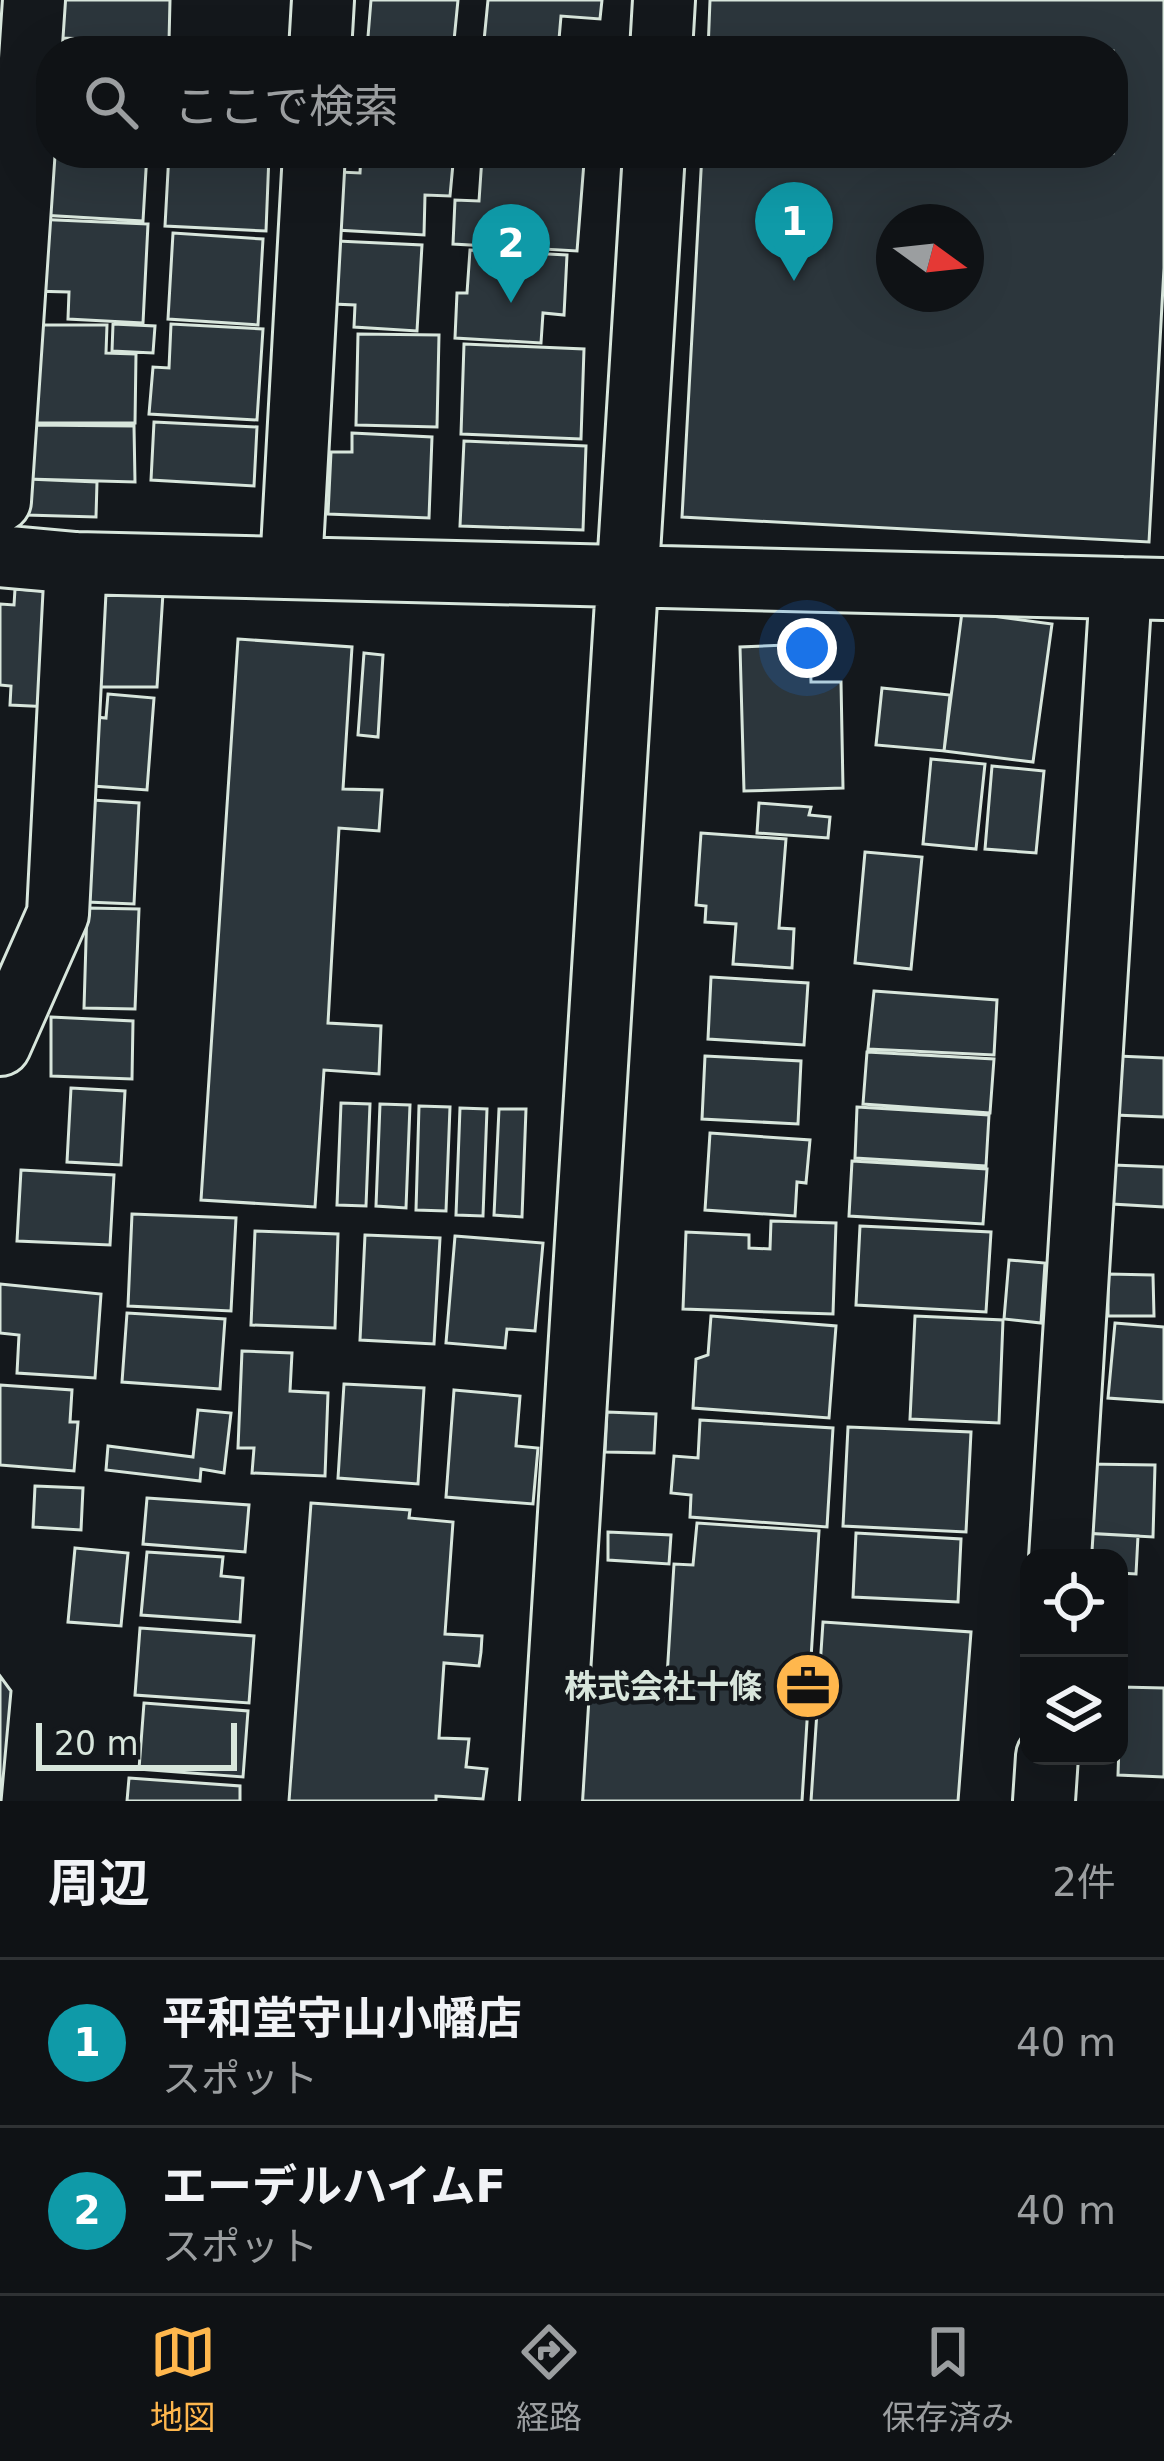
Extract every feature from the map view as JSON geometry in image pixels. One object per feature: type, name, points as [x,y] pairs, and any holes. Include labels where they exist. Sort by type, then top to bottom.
[{"type":"street","points":[[0,501],[34,0]]},
{"type":"street","points":[[321,36],[323,0]]},
{"type":"street","points":[[662,36],[664,0]]},
{"type":"street","points":[[291,567],[313,168]]},
{"type":"street","points":[[551,1801],[653,168]]},
{"type":"street","points":[[0,556],[76,562],[1143,589],[1061,1549]]},
{"type":"street","points":[[0,1045],[58,914],[76,562]]},
{"type":"street","points":[[1044,1801],[1046,1765]]},
{"type":"building","points":[[63,0],[170,0],[169,36],[61,36]]},
{"type":"building","points":[[371,0],[458,0],[454,36],[368,36]]},
{"type":"building","points":[[488,0],[602,0],[600,19],[561,16],[559,36],[484,36]]},
{"type":"building","points":[[710,0],[1164,0],[1164,268],[1149,542],[682,517],[701,168],[1128,168],[1128,36],[709,36]]},
{"type":"building","points":[[49,168],[146,168],[143,221],[41,215]]},
{"type":"building","points":[[168,168],[268,168],[266,231],[165,226]]},
{"type":"building","points":[[360,168],[453,168],[450,196],[425,195],[424,235],[336,230],[340,172],[360,173]]},
{"type":"building","points":[[481,168],[584,168],[577,251],[453,244],[455,200],[479,201]]},
{"type":"building","points":[[33,219],[148,224],[143,323],[68,319],[69,292],[30,291]]},
{"type":"building","points":[[173,233],[263,239],[258,325],[168,319]]},
{"type":"building","points":[[337,241],[422,245],[417,331],[354,327],[355,305],[333,304]]},
{"type":"building","points":[[470,250],[567,255],[564,315],[543,313],[541,343],[455,338],[457,293],[467,293]]},
{"type":"building","points":[[113,324],[155,326],[153,353],[112,351]]},
{"type":"building","points":[[171,324],[263,329],[257,420],[149,414],[153,367],[169,368]]},
{"type":"building","points":[[38,325],[107,325],[106,353],[136,354],[135,423],[27,423]]},
{"type":"building","points":[[358,334],[439,335],[437,427],[356,425]]},
{"type":"building","points":[[464,344],[584,349],[581,439],[461,434]]},
{"type":"building","points":[[154,422],[257,427],[254,486],[151,480]]},
{"type":"building","points":[[30,425],[134,426],[135,482],[27,479]]},
{"type":"building","points":[[352,433],[432,437],[429,518],[328,514],[331,452],[352,452]]},
{"type":"building","points":[[464,441],[586,446],[583,530],[460,526]]},
{"type":"building","points":[[27,479],[97,482],[96,517],[26,515]]},
{"type":"building","points":[[15,589],[45,591],[51,707],[10,705],[11,686],[0,685],[0,604],[14,605]]},
{"type":"building","points":[[84,589],[163,593],[157,687],[76,687]]},
{"type":"building","points":[[962,612],[1052,624],[1033,762],[944,751]]},
{"type":"building","points":[[238,639],[352,647],[343,789],[382,790],[379,831],[339,828],[328,1023],[381,1026],[379,1074],[324,1070],[315,1207],[201,1200]]},
{"type":"building","points":[[810,644],[811,682],[841,682],[843,788],[744,791],[740,647]]},
{"type":"building","points":[[364,653],[383,655],[378,737],[358,735]]},
{"type":"building","points":[[882,688],[950,695],[944,751],[876,745]]},
{"type":"building","points":[[108,694],[154,698],[147,790],[79,785],[84,716],[106,718]]},
{"type":"building","points":[[931,759],[985,764],[976,849],[923,844]]},
{"type":"building","points":[[992,766],[1044,771],[1036,853],[985,849]]},
{"type":"building","points":[[92,800],[139,803],[134,904],[87,902]]},
{"type":"building","points":[[759,803],[811,807],[809,815],[830,817],[828,838],[757,833]]},
{"type":"building","points":[[701,833],[786,839],[779,928],[794,929],[792,968],[733,964],[736,924],[705,922],[706,906],[696,905]]},
{"type":"building","points":[[865,852],[922,857],[911,969],[855,963]]},
{"type":"building","points":[[87,908],[139,909],[135,1009],[84,1008]]},
{"type":"building","points":[[711,977],[808,983],[804,1045],[708,1039]]},
{"type":"building","points":[[874,991],[997,1000],[994,1055],[868,1049]]},
{"type":"building","points":[[51,1017],[133,1021],[132,1079],[51,1076]]},
{"type":"building","points":[[867,1052],[994,1059],[990,1113],[863,1104]]},
{"type":"building","points":[[705,1056],[801,1061],[798,1124],[702,1119]]},
{"type":"building","points":[[1117,1056],[1164,1058],[1164,1117],[1115,1115]]},
{"type":"building","points":[[71,1088],[125,1091],[121,1165],[67,1162]]},
{"type":"building","points":[[341,1103],[370,1104],[366,1206],[337,1205]]},
{"type":"building","points":[[380,1104],[410,1105],[406,1208],[376,1206]]},
{"type":"building","points":[[419,1106],[450,1107],[446,1211],[416,1210]]},
{"type":"building","points":[[857,1107],[989,1115],[986,1166],[855,1158]]},
{"type":"building","points":[[460,1108],[487,1109],[483,1216],[456,1215]]},
{"type":"building","points":[[499,1109],[526,1109],[522,1217],[494,1215]]},
{"type":"building","points":[[710,1133],[810,1140],[806,1183],[797,1182],[795,1216],[705,1210]]},
{"type":"building","points":[[852,1161],[987,1169],[983,1224],[849,1216]]},
{"type":"building","points":[[1113,1165],[1164,1167],[1164,1207],[1112,1204]]},
{"type":"building","points":[[21,1170],[114,1175],[110,1245],[17,1241]]},
{"type":"building","points":[[132,1214],[236,1218],[231,1311],[128,1306]]},
{"type":"building","points":[[771,1221],[836,1223],[833,1314],[683,1309],[686,1232],[749,1235],[749,1248],[770,1249]]},
{"type":"building","points":[[860,1226],[991,1232],[986,1312],[856,1305]]},
{"type":"building","points":[[255,1231],[338,1234],[335,1328],[251,1325]]},
{"type":"building","points":[[365,1235],[440,1238],[434,1344],[360,1340]]},
{"type":"building","points":[[455,1236],[543,1243],[535,1331],[507,1329],[505,1348],[446,1343]]},
{"type":"building","points":[[1009,1260],[1045,1263],[1041,1323],[1004,1319]]},
{"type":"building","points":[[1108,1274],[1153,1275],[1154,1316],[1108,1316]]},
{"type":"building","points":[[0,1284],[101,1294],[95,1378],[17,1373],[19,1335],[0,1333]]},
{"type":"building","points":[[127,1313],[225,1319],[220,1389],[122,1382]]},
{"type":"building","points":[[711,1316],[836,1326],[829,1418],[693,1408],[696,1359],[708,1355]]},
{"type":"building","points":[[915,1316],[1003,1320],[999,1423],[910,1419]]},
{"type":"building","points":[[1115,1323],[1164,1327],[1164,1402],[1108,1398]]},
{"type":"building","points":[[242,1351],[292,1353],[290,1391],[328,1393],[325,1476],[252,1473],[254,1448],[238,1448]]},
{"type":"building","points":[[344,1384],[424,1388],[418,1484],[338,1478]]},
{"type":"building","points":[[0,1385],[72,1390],[70,1422],[78,1422],[74,1471],[0,1465]]},
{"type":"building","points":[[454,1390],[520,1396],[516,1446],[538,1448],[533,1504],[446,1497]]},
{"type":"building","points":[[198,1410],[231,1413],[224,1473],[201,1469],[200,1481],[106,1470],[108,1446],[193,1457]]},
{"type":"building","points":[[607,1412],[656,1414],[654,1453],[605,1452]]},
{"type":"building","points":[[700,1420],[833,1428],[827,1527],[690,1517],[691,1495],[671,1493],[674,1456],[698,1458]]},
{"type":"building","points":[[848,1427],[971,1432],[966,1532],[843,1526]]},
{"type":"building","points":[[1086,1464],[1155,1465],[1153,1537],[1083,1533]]},
{"type":"building","points":[[35,1486],[83,1488],[81,1530],[33,1527]]},
{"type":"building","points":[[147,1498],[249,1505],[245,1552],[143,1544]]},
{"type":"building","points":[[311,1503],[410,1510],[409,1518],[453,1522],[445,1634],[482,1636],[481,1652],[479,1666],[444,1663],[439,1738],[469,1739],[466,1767],[487,1769],[483,1799],[289,1801]]},
{"type":"building","points":[[697,1523],[819,1531],[802,1801],[582,1801],[589,1685],[666,1693],[674,1564],[693,1565]]},
{"type":"building","points":[[608,1532],[671,1535],[669,1564],[608,1560]]},
{"type":"building","points":[[856,1533],[961,1539],[958,1602],[853,1597]]},
{"type":"building","points":[[1083,1533],[1138,1536],[1136,1574],[1128,1574],[1128,1549],[1082,1549]]},
{"type":"building","points":[[75,1548],[128,1553],[121,1626],[68,1622]]},
{"type":"building","points":[[147,1552],[223,1557],[221,1576],[243,1578],[240,1622],[141,1615]]},
{"type":"building","points":[[823,1622],[971,1632],[958,1801],[811,1801]]},
{"type":"building","points":[[140,1628],[254,1636],[249,1703],[135,1695]]},
{"type":"building","points":[[0,1676],[11,1691],[1,1801],[0,1801]]},
{"type":"building","points":[[1128,1687],[1164,1688],[1164,1777],[1118,1775],[1118,1765],[1128,1765]]},
{"type":"building","points":[[144,1703],[248,1711],[243,1777],[139,1769]]},
{"type":"building","points":[[129,1778],[240,1786],[240,1801],[127,1801]]},
{"type":"place","name":"平和堂守山小幡店","points":[[794,281]]},
{"type":"place","name":"エーデルハイムF","points":[[511,303]]},
{"type":"place","name":"株式会社十條","points":[[808,1686]]}]
